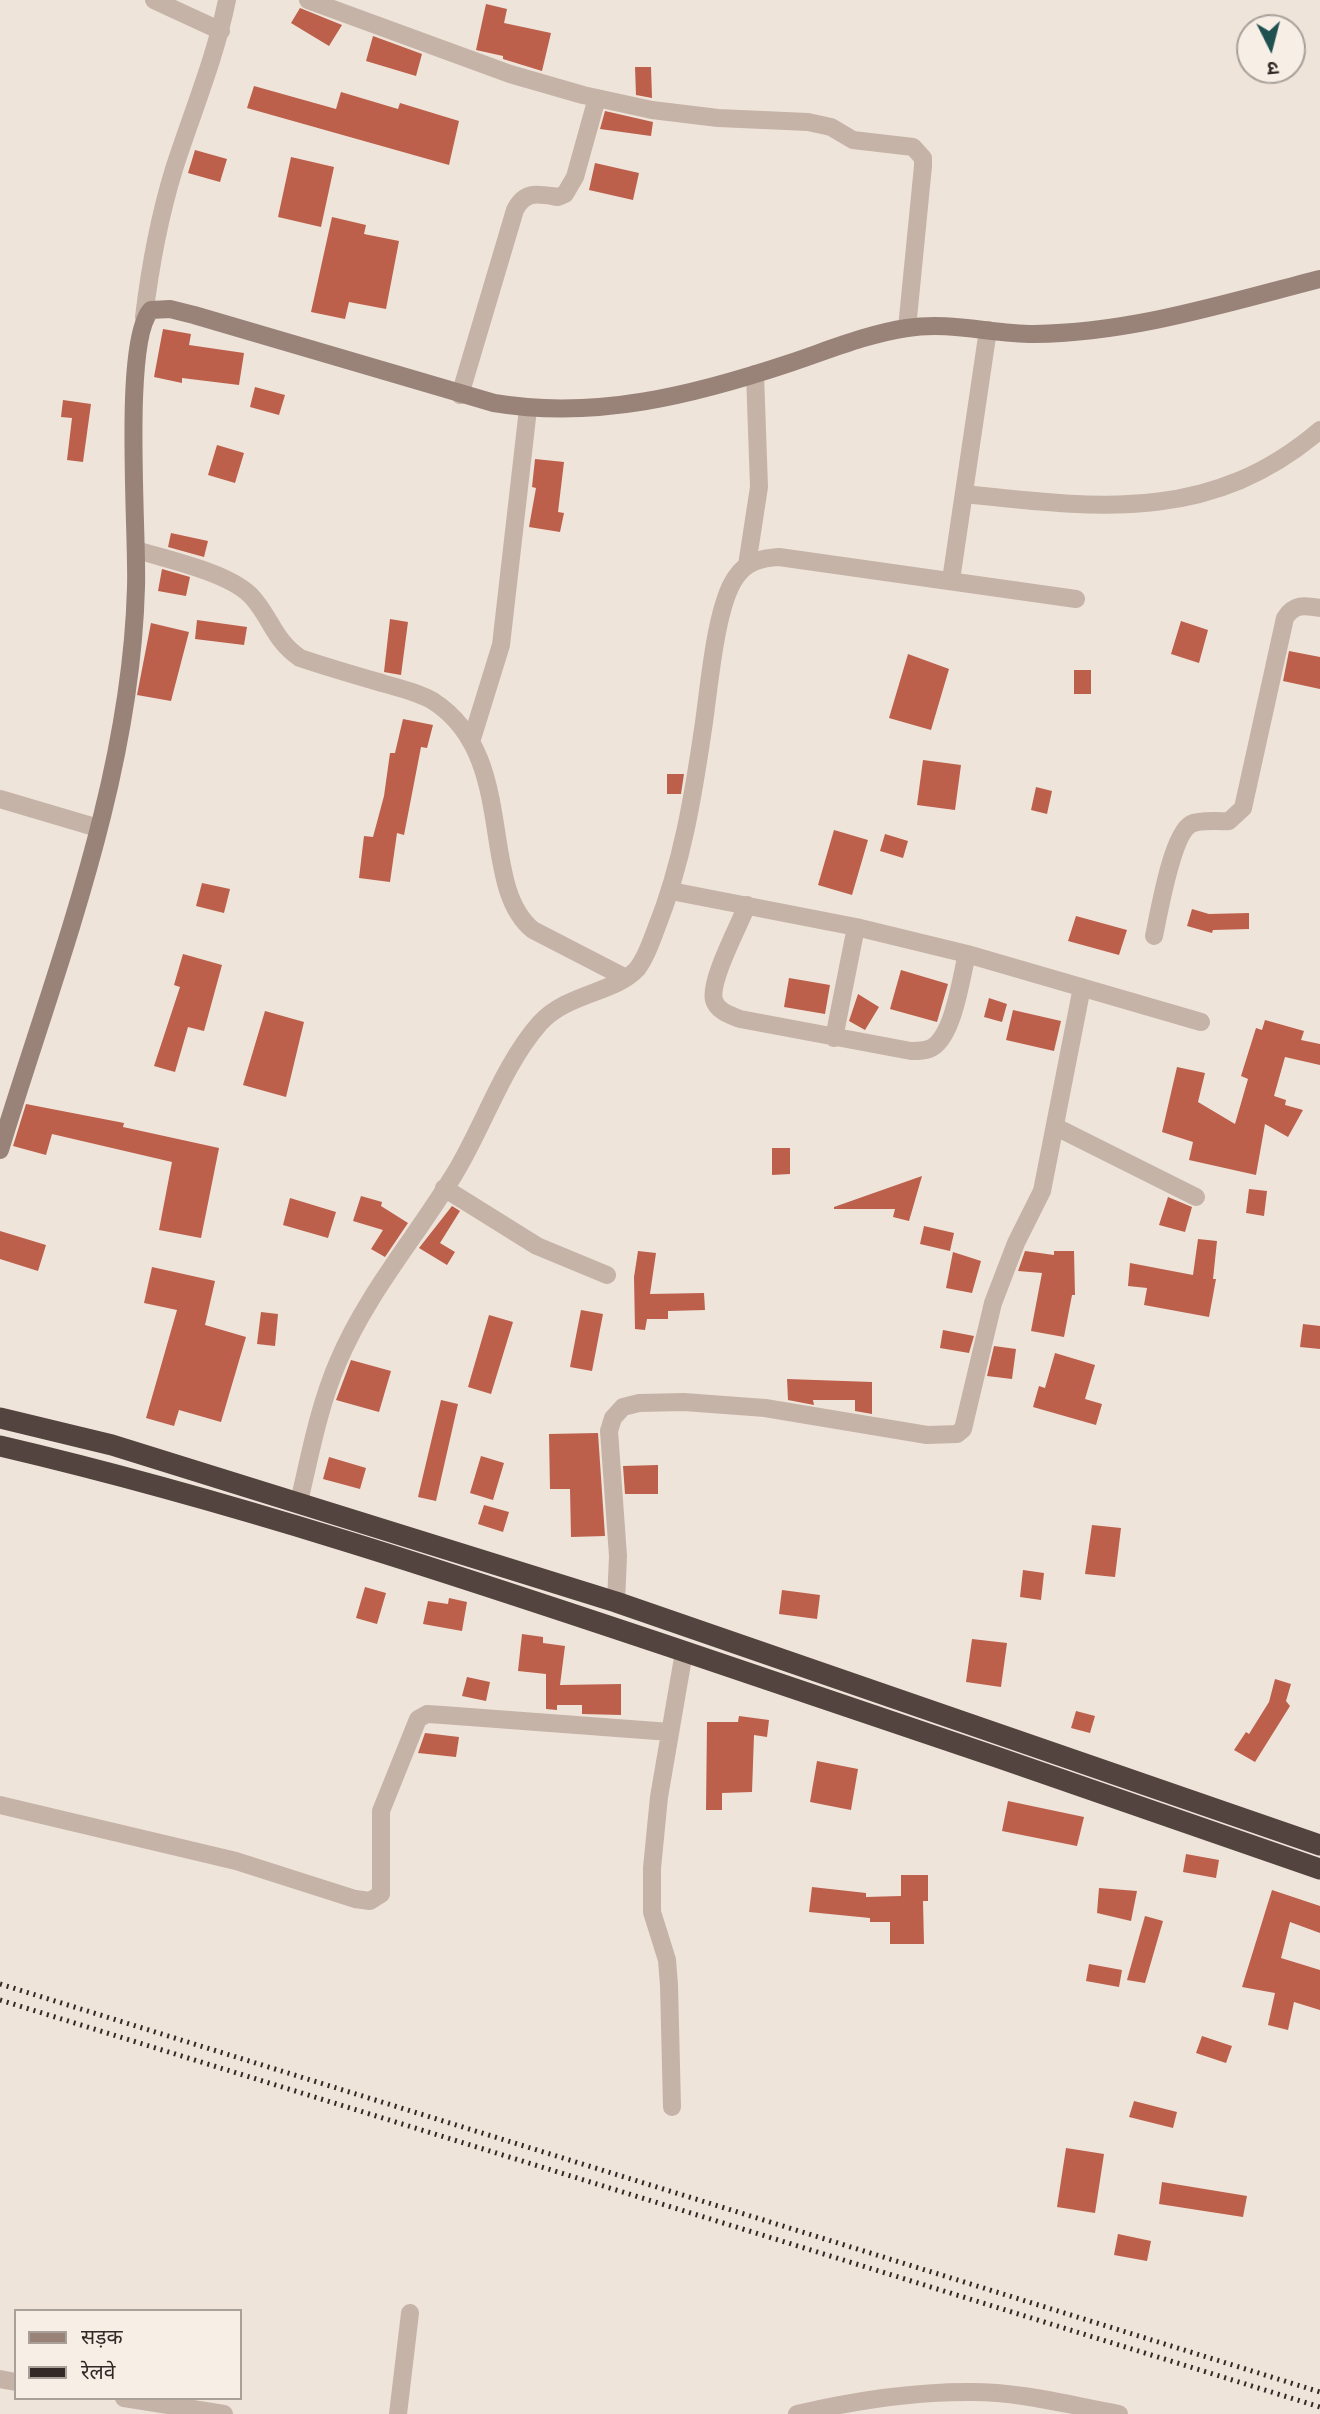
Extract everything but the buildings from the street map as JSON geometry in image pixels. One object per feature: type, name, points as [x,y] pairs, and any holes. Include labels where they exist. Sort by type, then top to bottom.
[{"type":"highway","points":[[0,1418],[111,1445],[617,1602],[1320,1845]]},
{"type":"highway","points":[[0,1446],[202,1497],[459,1576],[1043,1772],[1320,1869]]},
{"type":"street","points":[[153,0],[221,31]]},
{"type":"street","points":[[0,1150],[89,870],[98,828],[132,646],[136,550],[135,388],[151,260],[163,211],[221,31],[227,0]]},
{"type":"street","points":[[308,0],[510,74],[597,98],[652,110],[718,118],[808,121],[831,127],[853,139],[914,146],[923,158],[923,166],[907,328]]},
{"type":"street","points":[[460,394],[515,210],[523,197],[530,194],[558,197],[571,186],[597,98]]},
{"type":"street","points":[[144,317],[151,310],[170,309],[460,394],[528,409],[635,405],[755,374],[869,336],[907,328],[944,325],[1033,334],[1102,329],[1166,319],[1320,279]]},
{"type":"street","points":[[951,580],[988,330]]},
{"type":"street","points":[[747,565],[759,487],[755,374]]},
{"type":"street","points":[[471,742],[501,645],[528,409]]},
{"type":"street","points":[[964,494],[1113,506],[1202,494],[1259,474],[1292,454],[1320,430]]},
{"type":"street","points":[[136,550],[227,581],[251,596],[283,647],[300,658],[431,699],[452,716],[471,742],[491,793],[506,878],[520,920],[533,930],[626,978]]},
{"type":"street","points":[[299,1502],[325,1395],[338,1360],[396,1260],[444,1188],[523,1047],[541,1022],[574,998],[626,978],[637,968],[646,953],[671,891],[688,828],[715,650],[726,598],[736,577],[747,565],[761,558],[779,556],[1076,599]]},
{"type":"street","points":[[1154,936],[1173,859],[1186,828],[1194,822],[1229,821],[1243,808],[1285,618],[1290,610],[1298,606],[1320,608]]},
{"type":"street","points":[[0,799],[98,828]]},
{"type":"street","points":[[671,891],[856,927],[967,954],[1201,1022]]},
{"type":"street","points":[[747,905],[718,972],[714,1002],[723,1012],[740,1019],[911,1051],[930,1049],[941,1040],[950,1022],[967,954]]},
{"type":"street","points":[[834,1038],[856,927]]},
{"type":"street","points":[[617,1602],[618,1556],[609,1431],[613,1418],[623,1407],[639,1403],[684,1402],[789,1411],[927,1435],[957,1434],[963,1429],[993,1303],[1016,1243],[1042,1191],[1082,987]]},
{"type":"street","points":[[1056,1127],[1196,1197]]},
{"type":"street","points":[[444,1188],[537,1245],[607,1275]]},
{"type":"street","points":[[671,2107],[669,1985],[667,1960],[652,1912],[652,1868],[670,1732],[684,1652]]},
{"type":"street","points":[[0,1805],[236,1861],[355,1899],[370,1901],[381,1894],[381,1811],[418,1719],[435,1715],[670,1732]]},
{"type":"street","points":[[398,2414],[410,2313]]},
{"type":"street","points":[[797,2414],[905,2395],[968,2392],[1027,2397],[1119,2414]]},
{"type":"street","points":[[136,2400],[224,2414]]},
{"type":"railway","points":[[0,1984],[1320,2392]]},
{"type":"railway","points":[[0,2000],[1320,2407]]}]
